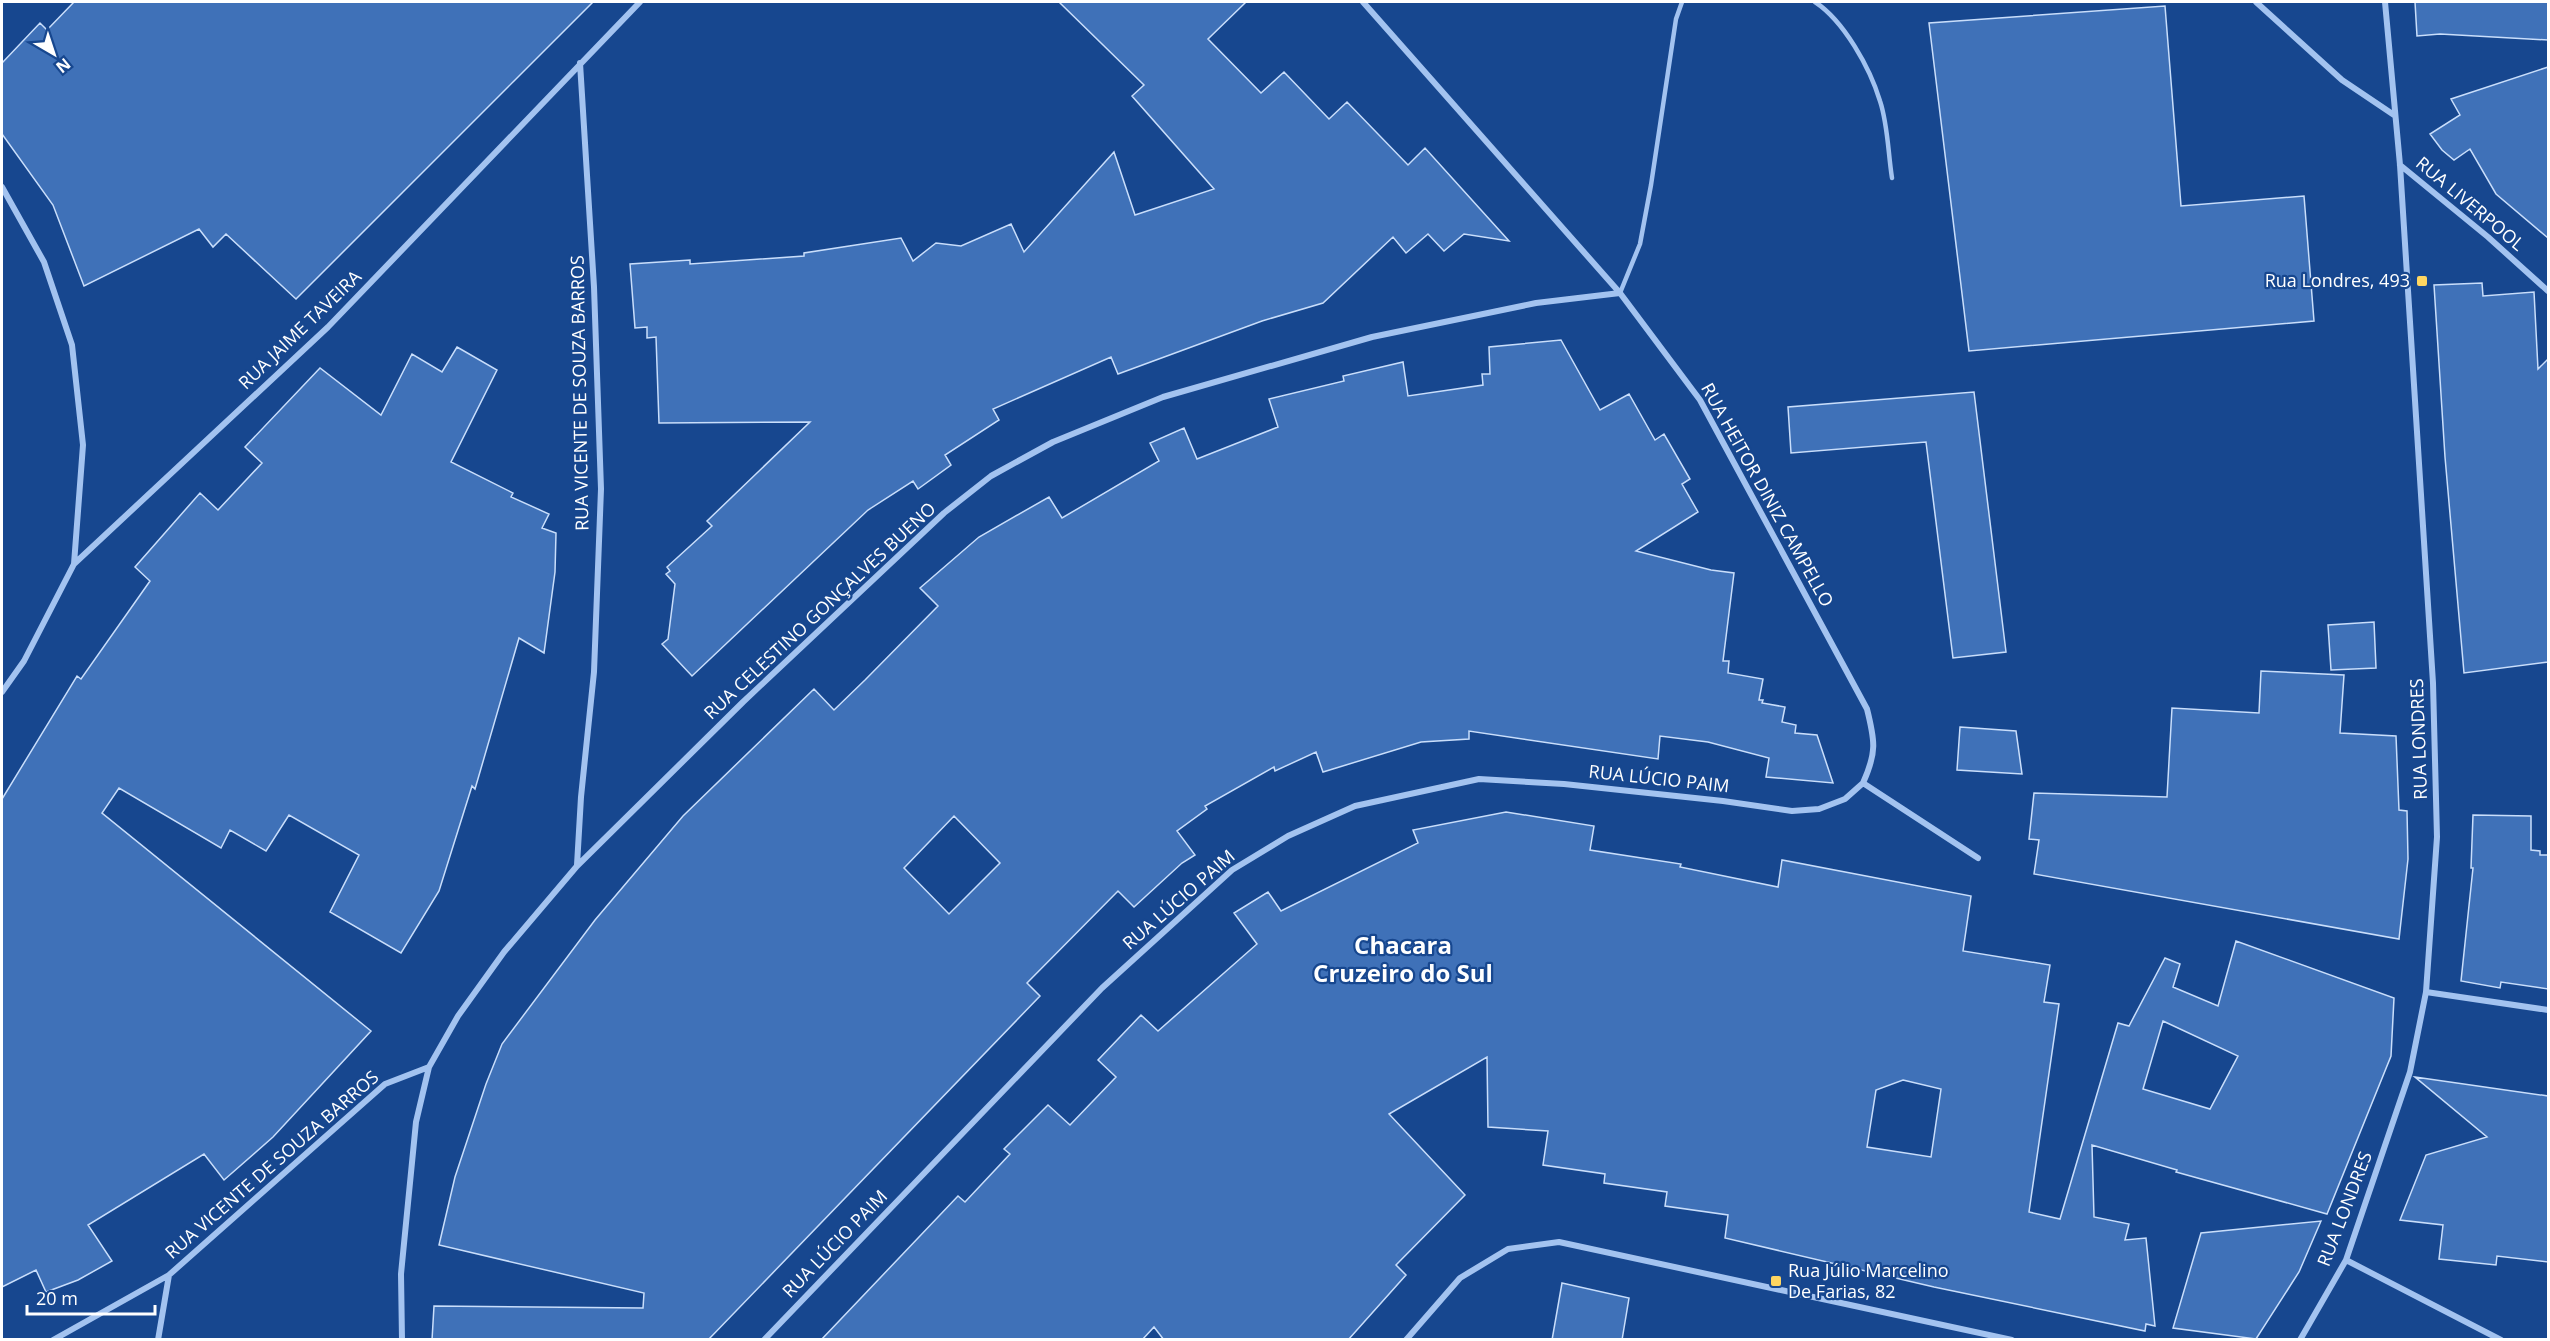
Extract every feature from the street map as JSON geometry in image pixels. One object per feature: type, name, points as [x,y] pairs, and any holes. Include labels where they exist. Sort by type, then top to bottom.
[{"type":"street","name":"RUA JAIME TAVEIRA","points":[[2,692],[24,661],[74,564],[328,327],[640,2]]},
{"type":"street","name":"RUA HEITOR DINIZ CAMPELLO","points":[[1363,2],[1620,293],[1700,400],[1867,709],[1875,738],[1873,762],[1863,783]]},
{"type":"street","points":[[2256,2],[2342,80],[2394,115]]},
{"type":"street","name":"RUA LONDRES","points":[[2300,1340],[2346,1260],[2410,1072],[2426,992],[2437,837],[2433,683],[2400,165],[2385,2]]},
{"type":"street","name":"RUA VICENTE DE SOUZA BARROS","points":[[577,866],[581,797],[594,672],[601,489],[594,287],[580,63]]},
{"type":"street","name":"RUA LIVERPOOL","points":[[2400,165],[2488,237],[2548,291]]},
{"type":"street","points":[[2,187],[44,262],[72,345],[83,445],[74,564]]},
{"type":"street","name":"RUA CELESTINO GONÇALVES BUENO","points":[[402,1340],[401,1274],[415,1134],[429,1067],[458,1016],[504,952],[577,866],[743,702],[927,529],[975,488],[1053,442],[1174,394],[1372,337],[1536,303],[1620,293]]},
{"type":"street","name":"RUA LÚCIO PAIM","points":[[764,1340],[1102,988],[1232,870],[1288,836],[1355,806],[1479,779],[1564,784],[1723,801],[1792,811],[1819,809],[1845,799],[1863,783]]},
{"type":"street","points":[[1863,783],[1978,858]]},
{"type":"street","points":[[2426,992],[2548,1010]]},
{"type":"street","name":"RUA VICENTE DE SOUZA BARROS","points":[[53,1340],[169,1275],[385,1084],[429,1067]]},
{"type":"street","points":[[1406,1340],[1460,1278],[1508,1250],[1559,1242],[2012,1340]]},
{"type":"street","points":[[2346,1260],[2501,1340]]},
{"type":"street","points":[[158,1340],[169,1275]]},
{"type":"lane","points":[[1620,293],[1640,244],[1676,19],[1682,2]]},
{"type":"lane","points":[[1815,2],[1823,7],[1855,45],[1880,101],[1892,178]]},
{"type":"building","points":[[74,2],[593,2],[296,299],[226,234],[213,247],[199,229],[84,286],[53,205],[2,134],[2,63],[40,23],[47,30]]},
{"type":"building","points":[[1059,2],[1246,2],[1208,39],[1261,93],[1284,72],[1329,119],[1347,102],[1408,165],[1425,148],[1509,241],[1464,234],[1444,251],[1428,234],[1406,253],[1393,237],[1323,303],[1262,321],[1118,374],[1111,357],[993,409],[999,420],[945,455],[951,465],[918,489],[913,481],[868,510],[692,676],[662,644],[668,639],[675,584],[666,574],[670,571],[667,567],[712,526],[707,521],[810,422],[659,423],[656,337],[647,338],[647,327],[635,328],[630,264],[690,260],[690,264],[804,256],[804,253],[901,238],[913,261],[936,243],[961,246],[1011,224],[1024,252],[1114,152],[1135,215],[1214,189],[1132,96],[1144,85]]},
{"type":"building","points":[[2415,2],[2548,2],[2548,40],[2440,34],[2417,36]]},
{"type":"building","points":[[2165,6],[2181,206],[2304,196],[2314,321],[1969,351],[1929,23]]},
{"type":"building","points":[[2548,67],[2548,238],[2496,194],[2470,149],[2454,160],[2442,150],[2430,134],[2460,115],[2451,99]]},
{"type":"building","points":[[2482,283],[2483,296],[2534,292],[2538,369],[2548,359],[2548,662],[2464,673],[2445,457],[2434,285]]},
{"type":"building","points":[[1561,340],[1600,410],[1629,394],[1655,440],[1664,434],[1690,479],[1682,484],[1698,512],[1636,551],[1711,570],[1734,573],[1723,661],[1729,661],[1728,673],[1763,679],[1759,700],[1763,700],[1762,703],[1785,707],[1782,722],[1796,725],[1795,733],[1817,735],[1833,783],[1766,777],[1769,758],[1708,742],[1660,736],[1658,759],[1469,731],[1469,739],[1421,742],[1323,772],[1316,752],[1275,771],[1274,767],[1205,806],[1207,809],[1177,831],[1195,855],[1182,863],[1134,907],[1118,891],[1027,983],[1040,996],[708,1340],[432,1340],[434,1306],[643,1308],[644,1293],[439,1245],[455,1177],[486,1084],[502,1044],[595,920],[683,816],[814,689],[834,710],[938,606],[920,588],[979,537],[1049,497],[1062,518],[1159,461],[1150,443],[1184,428],[1197,459],[1278,427],[1269,399],[1344,381],[1343,376],[1403,362],[1408,396],[1483,385],[1482,374],[1490,374],[1489,347]],"holes":[[[954,816],[1000,863],[949,914],[904,868]]]},
{"type":"building","points":[[457,347],[497,370],[451,462],[513,493],[511,497],[549,514],[542,528],[556,533],[555,572],[544,653],[519,638],[475,789],[472,786],[439,891],[401,953],[330,912],[359,855],[289,815],[266,851],[230,830],[221,848],[119,788],[102,813],[371,1031],[273,1137],[224,1180],[204,1154],[88,1225],[112,1261],[78,1280],[46,1292],[36,1270],[2,1287],[2,799],[77,676],[81,679],[150,581],[135,567],[200,493],[218,510],[262,463],[245,447],[320,368],[381,415],[412,354],[442,372]]},
{"type":"building","points":[[1974,392],[2006,652],[1953,658],[1926,442],[1791,453],[1788,407]]},
{"type":"building","points":[[2374,622],[2376,668],[2331,670],[2328,625]]},
{"type":"building","points":[[2261,671],[2344,675],[2340,733],[2396,736],[2399,810],[2407,811],[2408,859],[2399,939],[2034,874],[2039,840],[2029,839],[2034,793],[2167,797],[2172,708],[2259,713]]},
{"type":"building","points":[[1960,727],[2016,731],[2022,774],[1957,770]]},
{"type":"building","points":[[1506,812],[1594,826],[1590,850],[1681,864],[1680,867],[1778,887],[1782,860],[1971,896],[1963,951],[2050,965],[2044,1002],[2059,1004],[2029,1212],[2060,1219],[2118,1023],[2129,1026],[2165,958],[2180,964],[2173,987],[2218,1006],[2236,941],[2394,998],[2391,1056],[2327,1214],[2176,1172],[2177,1170],[2092,1145],[2094,1217],[2129,1224],[2125,1240],[2146,1238],[2155,1326],[2146,1324],[2145,1331],[1934,1287],[1725,1238],[1728,1215],[1665,1206],[1667,1192],[1604,1183],[1605,1174],[1543,1165],[1548,1131],[1488,1127],[1487,1057],[1389,1114],[1465,1195],[1396,1265],[1406,1275],[1348,1340],[1164,1340],[1154,1327],[1142,1340],[821,1340],[958,1196],[965,1202],[1010,1154],[1004,1149],[1048,1105],[1070,1125],[1116,1077],[1098,1060],[1141,1015],[1158,1031],[1257,944],[1234,913],[1268,892],[1281,911],[1418,843],[1413,830]],"holes":[[[2163,1021],[2238,1056],[2210,1109],[2143,1089]],[[1903,1080],[1941,1089],[1931,1157],[1867,1147],[1876,1090]]]},
{"type":"building","points":[[2473,815],[2531,816],[2531,850],[2540,851],[2540,855],[2548,855],[2548,989],[2501,982],[2500,988],[2461,981],[2473,868],[2471,868]]},
{"type":"building","points":[[2415,1077],[2548,1096],[2548,1262],[2497,1256],[2496,1265],[2439,1259],[2443,1225],[2400,1220],[2426,1155],[2487,1137]]},
{"type":"building","points":[[2321,1221],[2299,1272],[2256,1339],[2173,1328],[2201,1233]]},
{"type":"building","points":[[1562,1283],[1629,1298],[1622,1340],[1552,1340]]},
{"type":"place","name":"Rua Londres, 493","points":[[2422,281]]},
{"type":"place","name":"Rua Júlio Marcelino De Farias, 82","points":[[1776,1281]]},
{"type":"district","name":"Chacara Cruzeiro do Sul","points":[[1403,960]]}]
